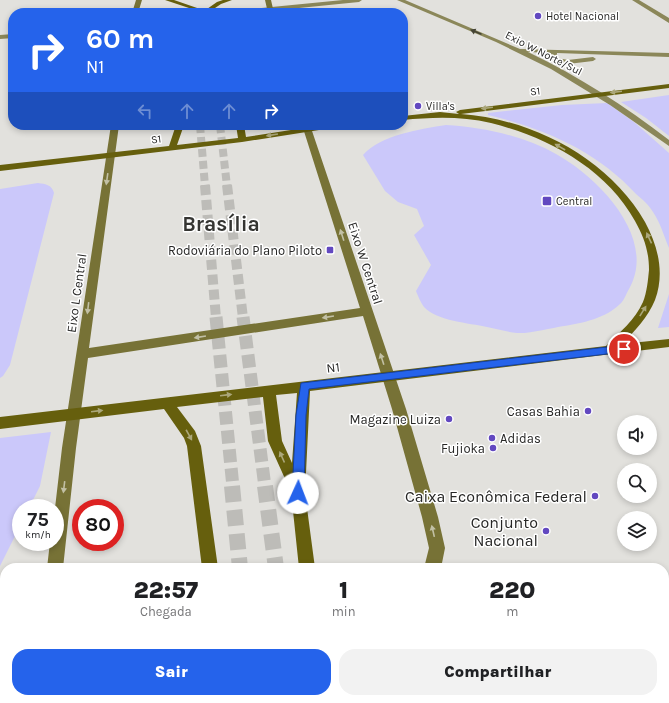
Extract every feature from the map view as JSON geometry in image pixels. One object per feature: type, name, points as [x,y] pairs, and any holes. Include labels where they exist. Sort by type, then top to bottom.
[{"type":"highway","points":[[168,0],[189,8]]},
{"type":"highway","points":[[214,8],[229,0]]},
{"type":"highway","points":[[209,1],[209,8]]},
{"type":"highway","points":[[636,89],[642,83],[669,80]]},
{"type":"highway","name":"S1","points":[[408,117],[669,86]]},
{"type":"highway","points":[[432,115],[466,116],[492,121],[520,129],[544,139],[587,163],[611,182],[629,202],[652,245],[654,257],[652,292],[649,301],[632,327],[609,350]]},
{"type":"highway","points":[[172,148],[178,130]]},
{"type":"highway","points":[[241,130],[242,140]]},
{"type":"highway","name":"S1","points":[[0,168],[242,140],[306,130]]},
{"type":"highway","name":"N1","points":[[0,423],[669,343]]},
{"type":"highway","points":[[304,386],[301,415],[298,493],[306,563]]},
{"type":"highway","points":[[268,390],[275,441],[298,493]]},
{"type":"highway","points":[[167,403],[190,435],[194,446],[209,563]]},
{"type":"main road","points":[[280,8],[359,0]]},
{"type":"main road","name":"Exio W Norte/Sul","points":[[400,0],[512,48],[566,76],[617,105],[641,121],[669,144]]},
{"type":"main road","points":[[635,0],[669,21]]},
{"type":"main road","points":[[512,48],[529,52],[669,55]]},
{"type":"main road","points":[[554,52],[554,59],[566,63]]},
{"type":"main road","points":[[566,76],[561,70],[561,65],[566,63],[600,59],[669,60]]},
{"type":"main road","name":"Eixo L Central","points":[[56,563],[68,448],[114,130]]},
{"type":"main road","name":"Eixo W Central","points":[[308,130],[399,409],[437,548],[434,563]]},
{"type":"main road","points":[[82,354],[367,311]]},
{"type":"shaded area","points":[[669,95],[669,136],[646,118],[621,102]]},
{"type":"shaded area","points":[[607,103],[634,122],[669,153],[669,248],[658,220],[650,207],[604,165],[568,143],[549,134],[509,120],[488,115],[488,113],[562,105]]},
{"type":"shaded area","points":[[446,125],[489,130],[531,142],[556,154],[572,164],[605,193],[619,211],[630,230],[636,250],[636,270],[629,289],[621,303],[608,313],[594,319],[571,325],[522,333],[454,321],[430,312],[424,307],[416,291],[431,265],[414,235],[424,226],[417,209],[398,202],[385,191],[363,155],[370,148],[390,138],[413,131]]},
{"type":"shaded area","points":[[38,183],[48,185],[52,188],[54,193],[10,365],[0,378],[0,189]]},
{"type":"shaded area","points":[[669,294],[669,327],[658,328]]},
{"type":"shaded area","points":[[51,432],[40,486],[34,499],[12,499],[12,542],[2,563],[0,563],[0,438]]},
{"type":"tunnel","points":[[200,130],[205,186]]},
{"type":"tunnel","points":[[221,130],[227,186]]},
{"type":"tunnel","points":[[205,185],[216,318]]},
{"type":"tunnel","points":[[227,185],[243,318]]},
{"type":"tunnel","points":[[216,317],[233,487]]},
{"type":"tunnel","points":[[243,317],[265,487]]},
{"type":"tunnel","points":[[232,486],[240,563]]},
{"type":"tunnel","points":[[265,486],[275,563]]},
{"type":"place","name":"Hotel Nacional","points":[[538,16]]},
{"type":"place","name":"Villa's","points":[[418,106]]},
{"type":"place","name":"Central","points":[[547,201]]},
{"type":"place","name":"Rodoviária do Plano Piloto","points":[[330,250]]},
{"type":"place","name":"Casas Bahia","points":[[588,411]]},
{"type":"place","name":"Magazine Luiza","points":[[449,419]]},
{"type":"place","name":"Adidas","points":[[492,438]]},
{"type":"place","name":"Fujioka","points":[[493,448]]},
{"type":"place","name":"Caixa Econômica Federal","points":[[595,496]]},
{"type":"place","name":"Conjunto Nacional","points":[[546,531]]},
{"type":"district","name":"Brasília","points":[[221,224]]},
{"type":"route","points":[[298,493],[301,415],[304,386],[624,349]]}]
